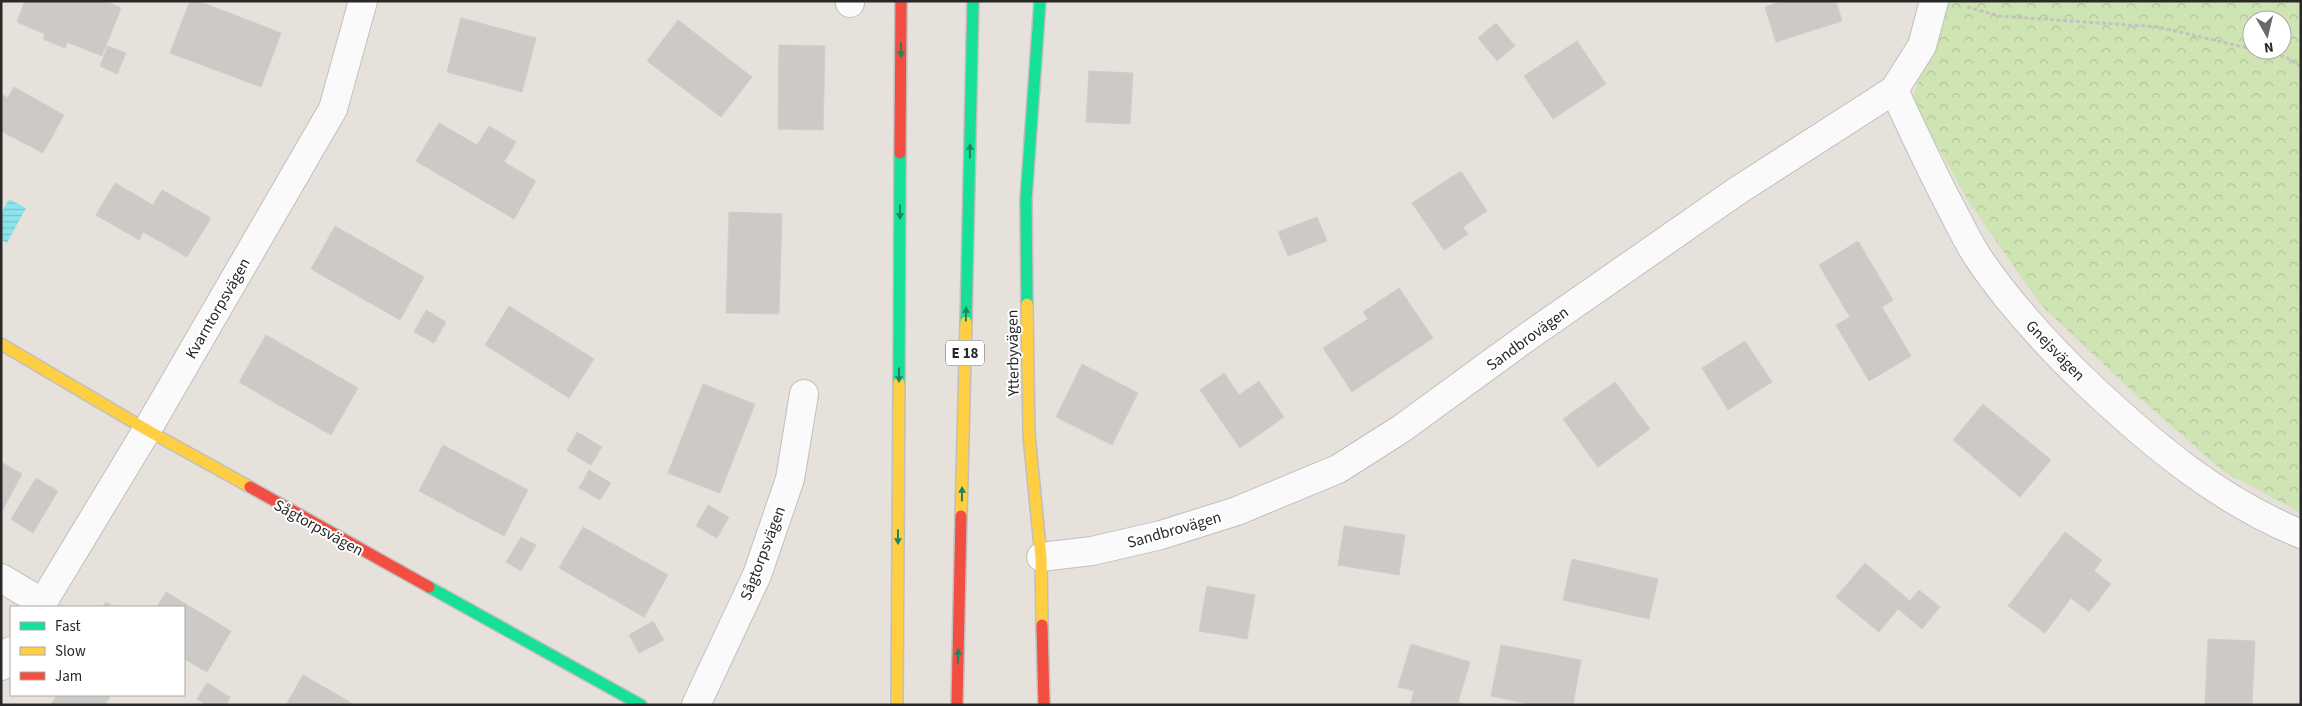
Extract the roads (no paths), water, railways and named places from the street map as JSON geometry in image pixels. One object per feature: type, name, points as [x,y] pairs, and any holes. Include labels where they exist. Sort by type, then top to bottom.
[{"type":"main road","points":[[897,705],[901,1]]},
{"type":"main road","name":"E 18","points":[[957,705],[973,1]]},
{"type":"main road","name":"Ytterbyvägen","points":[[1040,1],[1026,199],[1029,435],[1041,557],[1044,705]]},
{"type":"main road","name":"Sågtorpsvägen","points":[[1,344],[146,430],[641,705]]},
{"type":"street","name":"Kvarntorpsvägen","points":[[1,578],[41,605],[146,430],[333,109],[363,1]]},
{"type":"street","name":"Sandbrovägen","points":[[1041,557],[1092,551],[1161,535],[1237,511],[1338,469],[1401,429],[1523,340],[1737,191],[1894,90],[1922,46],[1934,1]]},
{"type":"street","name":"Gnejsvägen","points":[[1894,90],[1924,156],[1976,255],[2004,293],[2052,350],[2160,448],[2208,485],[2274,523],[2301,534]]},
{"type":"street","name":"Sågtorpsvägen","points":[[696,705],[757,575],[790,479],[804,394]]},
{"type":"street","points":[[1,666],[10,652]]},
{"type":"water","points":[[9,199],[26,208],[7,243],[1,240],[1,213]]}]
